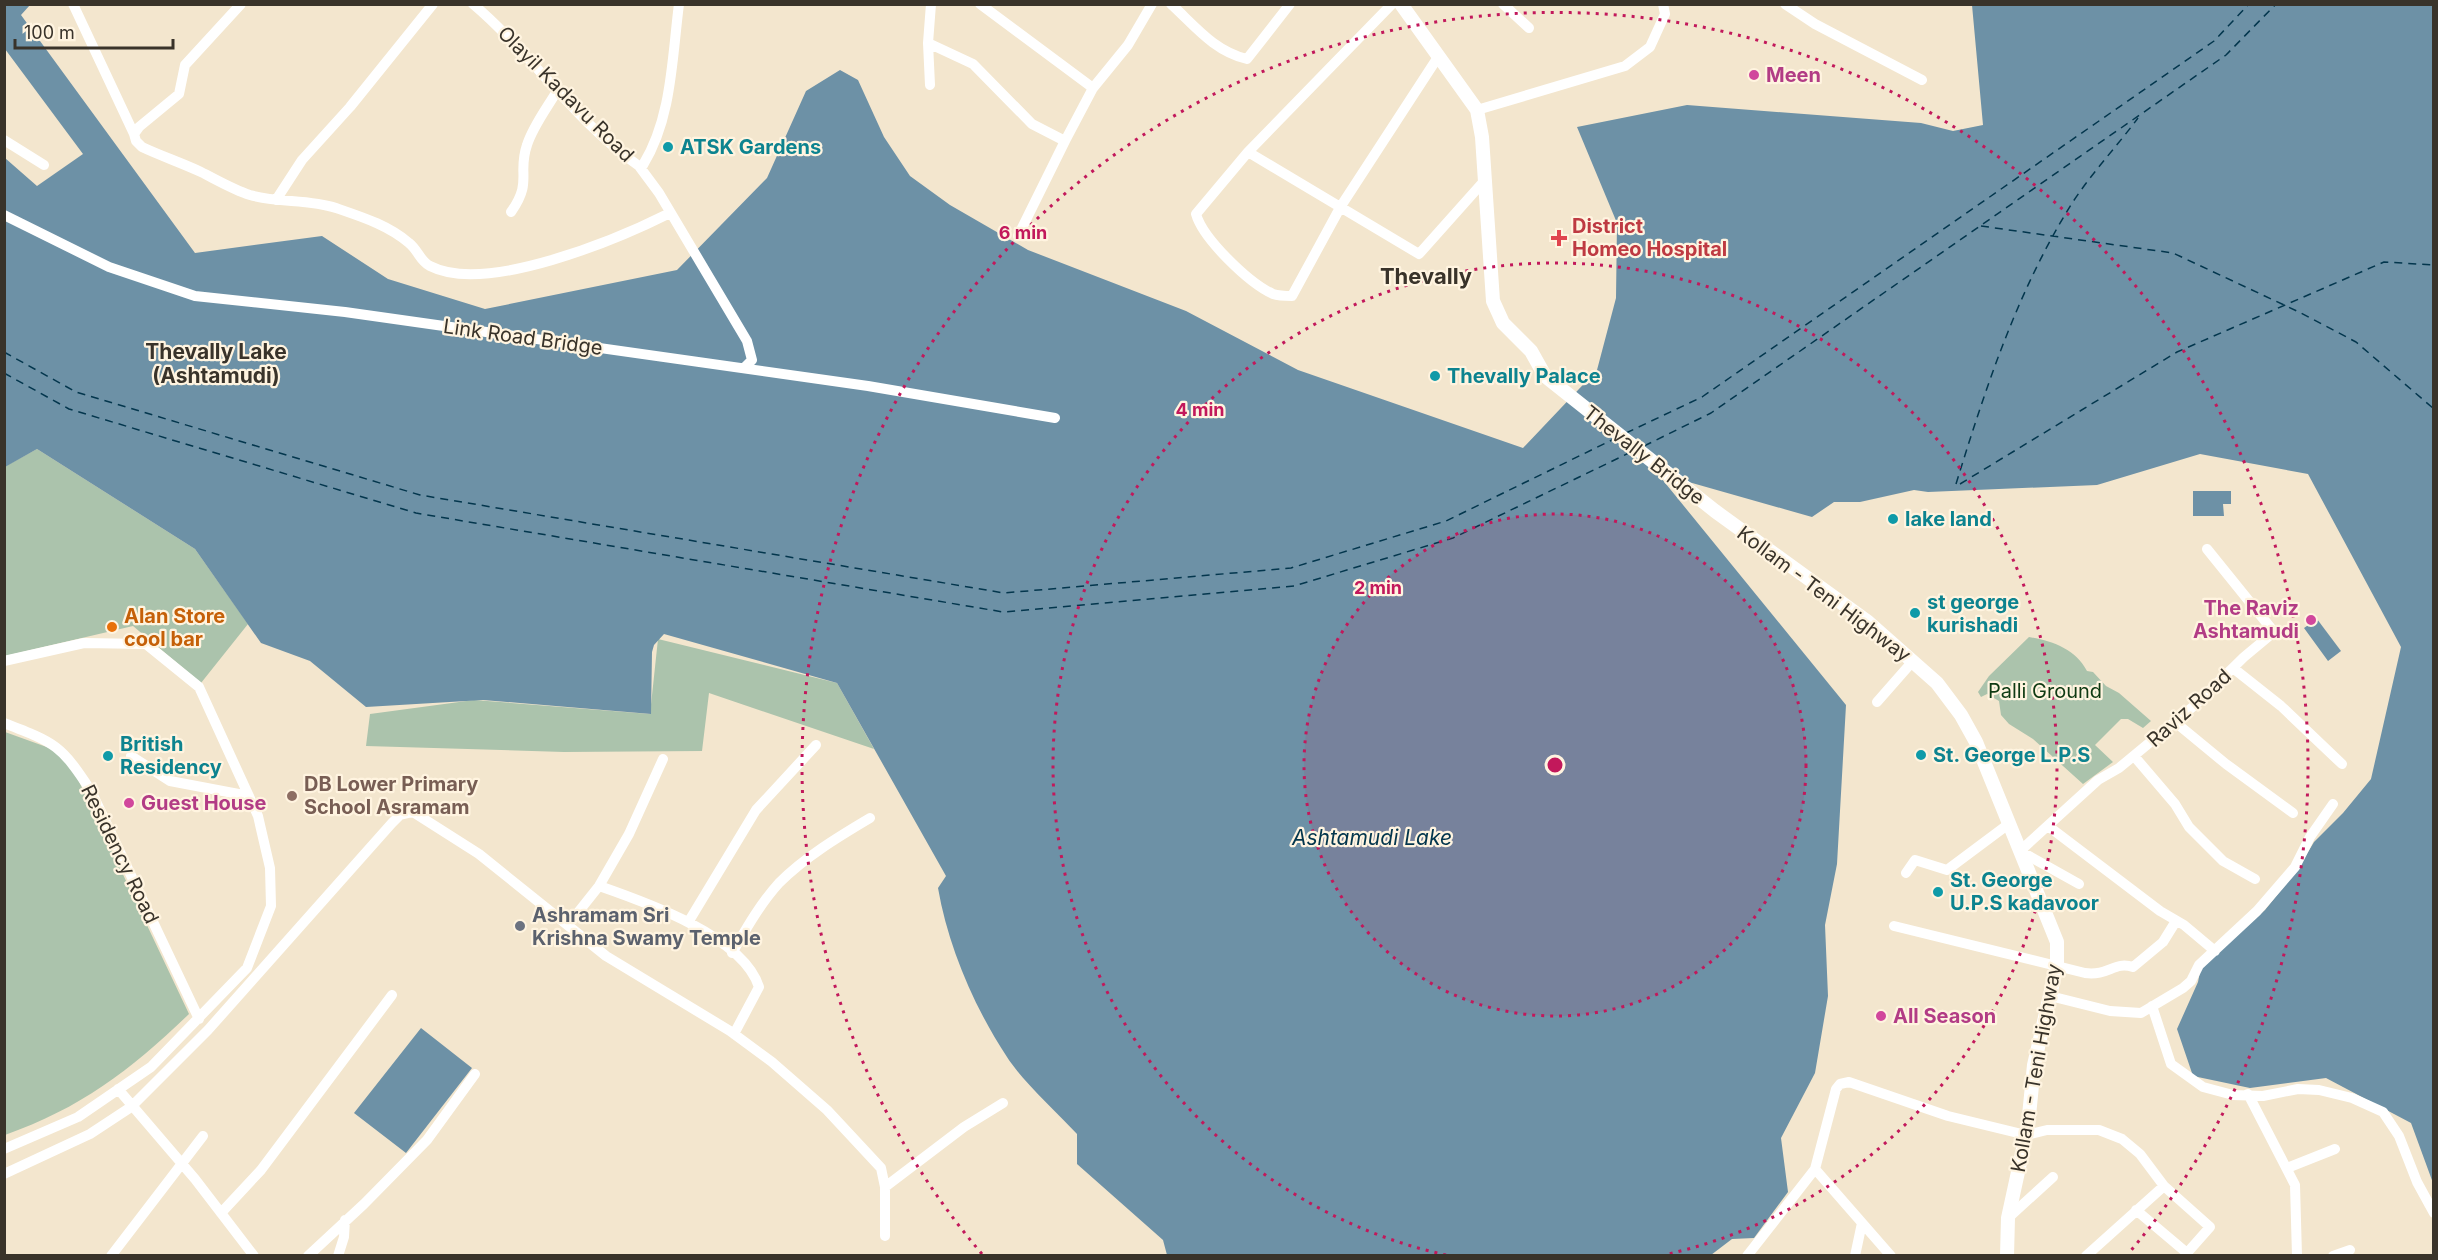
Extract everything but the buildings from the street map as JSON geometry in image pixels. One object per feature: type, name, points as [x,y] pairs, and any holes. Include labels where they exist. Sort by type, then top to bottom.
[{"type":"main road","points":[[1401,4],[1477,110],[1482,137],[1485,180]]},
{"type":"main road","name":"Thevally Bridge","points":[[1485,180],[1493,302],[1503,323],[1531,351],[1545,376],[1715,511]]},
{"type":"main road","name":"Kollam - Teni Highway","points":[[1715,511],[1868,622],[1937,683],[1961,715],[1976,742],[2057,942],[2058,965],[2034,1065],[2026,1135],[2007,1218],[2007,1256]]},
{"type":"street","points":[[73,4],[136,141],[142,147],[249,195],[333,207],[389,228],[412,245],[420,259],[431,267],[472,273],[511,270],[585,250],[670,213]]},
{"type":"street","points":[[134,134],[139,127],[179,94],[185,65],[242,4]]},
{"type":"street","points":[[276,200],[302,160],[350,107],[433,4]]},
{"type":"street","name":"Olayil Kadavu Road","points":[[473,4],[504,31],[557,91],[602,135],[639,166],[643,165],[650,153],[665,111],[679,4]]},
{"type":"street","points":[[930,85],[928,44],[931,4]]},
{"type":"street","points":[[980,4],[1093,88]]},
{"type":"street","points":[[1018,236],[1093,88],[1128,45],[1152,4]]},
{"type":"street","points":[[1171,4],[1196,31],[1226,52],[1247,59],[1290,4]]},
{"type":"street","points":[[1392,4],[1248,152],[1196,214],[1198,224],[1233,264],[1272,294],[1292,296],[1341,206],[1438,57]]},
{"type":"street","points":[[1503,4],[1529,28]]},
{"type":"street","points":[[1477,110],[1625,66],[1650,47],[1665,14],[1663,4]]},
{"type":"street","points":[[1785,4],[1815,24],[1922,80]]},
{"type":"street","points":[[928,44],[973,64],[1032,124],[1065,141]]},
{"type":"street","points":[[511,212],[525,186],[527,144],[557,91]]},
{"type":"street","points":[[4,140],[44,165]]},
{"type":"street","points":[[1248,152],[1419,254],[1485,180]]},
{"type":"street","points":[[639,166],[747,341],[752,360],[744,368]]},
{"type":"street","name":"Link Road Bridge","points":[[4,215],[109,267],[195,296],[345,312],[744,368],[868,386],[1055,418]]},
{"type":"street","name":"Raviz Road","points":[[2020,851],[2098,780],[2134,756],[2175,722],[2274,632],[2207,549]]},
{"type":"street","points":[[4,661],[84,643],[146,644],[199,687],[258,816],[270,868],[271,906],[247,968],[151,1067],[78,1117],[7,1148]]},
{"type":"street","points":[[1877,702],[1913,662]]},
{"type":"street","points":[[2233,668],[2282,706],[2342,764]]},
{"type":"street","points":[[2175,722],[2191,732],[2226,764],[2293,813]]},
{"type":"street","name":"Residency Road","points":[[4,723],[57,746],[69,758],[91,791],[199,1019]]},
{"type":"street","points":[[689,921],[756,810],[816,745]]},
{"type":"street","points":[[131,756],[170,781],[249,796]]},
{"type":"street","points":[[2134,756],[2175,804],[2189,827],[2202,837],[2223,861],[2255,879]]},
{"type":"street","points":[[568,926],[599,886],[629,834],[663,759]]},
{"type":"street","points":[[2050,996],[2123,1012],[2141,1013],[2183,988],[2191,981],[2199,965],[2257,911],[2295,867],[2310,837],[2333,804]]},
{"type":"street","points":[[4,1173],[90,1134],[131,1107],[214,1022],[392,823],[406,812],[422,816],[479,854],[606,956],[734,1034],[799,1083],[881,1168],[885,1187],[885,1236]]},
{"type":"street","points":[[732,953],[762,905],[779,884],[830,842],[870,818]]},
{"type":"street","points":[[1906,873],[1916,860],[1947,870],[2010,823]]},
{"type":"street","points":[[2048,826],[2215,951]]},
{"type":"street","points":[[2020,851],[2079,884]]},
{"type":"street","points":[[599,886],[668,910],[689,921],[746,966],[759,987],[734,1034]]},
{"type":"street","points":[[1894,926],[2094,974],[2103,974],[2124,964],[2133,967],[2163,942],[2176,921]]},
{"type":"street","points":[[221,1213],[261,1170],[392,995]]},
{"type":"street","points":[[2152,1006],[2171,1064],[2203,1087],[2233,1095],[2263,1096],[2298,1089],[2319,1090],[2352,1098],[2383,1113],[2399,1136],[2417,1182],[2433,1213]]},
{"type":"street","points":[[313,1254],[427,1140],[475,1074]]},
{"type":"street","points":[[1747,1256],[1815,1169],[1836,1089],[1840,1084],[1849,1082],[1948,1116],[2026,1135],[2047,1130],[2099,1130],[2122,1139],[2140,1154],[2164,1186],[2210,1227],[2187,1253],[2136,1209]]},
{"type":"street","points":[[118,1089],[254,1256]]},
{"type":"street","points":[[2248,1094],[2295,1185],[2297,1256]]},
{"type":"street","points":[[885,1187],[964,1127],[1003,1103]]},
{"type":"street","points":[[111,1256],[203,1136]]},
{"type":"street","points":[[2287,1168],[2334,1149]]},
{"type":"street","points":[[1815,1169],[1891,1256]]},
{"type":"street","points":[[2007,1218],[2053,1177]]},
{"type":"street","points":[[2086,1256],[2164,1186]]},
{"type":"street","points":[[338,1256],[344,1237],[345,1220]]},
{"type":"street","points":[[1855,1256],[1862,1223]]},
{"type":"street","points":[[2333,1256],[2350,1251]]},
{"type":"green space","points":[[37,449],[195,549],[248,624],[201,683],[133,626],[5,656],[4,467]]},
{"type":"green space","name":"Palli Ground","points":[[2029,637],[2063,647],[2077,657],[2087,671],[2093,672],[2106,686],[2119,693],[2151,721],[2143,728],[2128,719],[2121,719],[2095,745],[2113,762],[2083,784],[2033,739],[2009,724],[2001,715],[1999,701],[1987,694],[1981,697],[1978,692],[1989,676]]},
{"type":"green space","points":[[658,639],[837,683],[874,749],[709,693],[702,751],[564,752],[366,746],[370,714],[474,700],[650,714]]},
{"type":"green space","points":[[5,732],[66,754],[189,1014],[146,1053],[104,1085],[58,1113],[5,1135]]},
{"type":"water","name":"Ashtamudi Lake","points":[[5,5],[30,5],[21,15],[195,253],[322,236],[388,279],[485,309],[677,270],[767,178],[806,91],[840,70],[858,80],[884,137],[910,176],[950,205],[1028,250],[1186,311],[1298,370],[1523,448],[1597,370],[1616,298],[1617,223],[1577,127],[1687,105],[1921,123],[1953,131],[1983,125],[1972,5],[2433,5],[2433,1183],[2411,1123],[2326,1078],[2250,1088],[2193,1076],[2177,1029],[2198,982],[2201,967],[2265,910],[2298,869],[2314,842],[2343,813],[2371,779],[2401,647],[2308,474],[2200,454],[2097,485],[1928,492],[1914,490],[1860,502],[1834,502],[1812,517],[1657,473],[1846,705],[1837,864],[1825,925],[1828,996],[1815,1073],[1781,1138],[1788,1192],[1754,1238],[1732,1239],[1711,1255],[1167,1255],[1163,1240],[1077,1164],[1077,1134],[1022,1076],[995,1038],[973,997],[948,932],[938,888],[946,876],[837,683],[664,634],[654,645],[652,652],[651,714],[483,700],[366,707],[310,661],[261,643],[195,549],[37,449],[5,467],[5,158],[37,186],[83,154],[5,49]]},
{"type":"water","points":[[2193,491],[2231,491],[2231,504],[2223,504],[2224,516],[2193,516]]},
{"type":"water","points":[[2317,619],[2341,651],[2328,661],[2304,628]]},
{"type":"water","points":[[421,1028],[472,1068],[406,1153],[354,1113]]},
{"type":"ferry route","points":[[1626,433],[1702,397],[2214,41],[2249,4]]},
{"type":"ferry route","points":[[1644,446],[1711,413],[2226,55],[2276,4]]},
{"type":"ferry route","points":[[1956,484],[1990,379],[2031,278],[2074,200],[2138,118]]},
{"type":"ferry route","points":[[1981,226],[2173,253],[2299,312],[2356,342],[2434,409]]},
{"type":"ferry route","points":[[1960,484],[2177,352],[2384,262],[2434,265]]},
{"type":"ferry route","points":[[4,352],[76,392],[420,495],[1004,593],[1291,568],[1446,521],[1614,439]]},
{"type":"ferry route","points":[[4,373],[69,409],[416,513],[1003,612],[1294,586],[1453,538],[1631,452]]},
{"type":"place","name":"Meen","points":[[1754,75]]},
{"type":"place","name":"ATSK Gardens","points":[[668,147]]},
{"type":"place","name":"District Homeo Hospital","points":[[1559,238]]},
{"type":"place","name":"Thevally Palace","points":[[1435,376]]},
{"type":"place","name":"lake land","points":[[1893,519]]},
{"type":"place","name":"st george kurishadi","points":[[1915,613]]},
{"type":"place","name":"The Raviz Ashtamudi","points":[[2311,620]]},
{"type":"place","name":"Alan Store cool bar","points":[[112,627]]},
{"type":"place","name":"St. George L.P.S","points":[[1921,755]]},
{"type":"place","name":"British Residency","points":[[108,756]]},
{"type":"place","name":"DB Lower Primary School Asramam","points":[[292,796]]},
{"type":"place","name":"Guest House","points":[[129,803]]},
{"type":"place","name":"St. George U.P.S kadavoor","points":[[1938,892]]},
{"type":"place","name":"Ashramam Sri Krishna Swamy Temple","points":[[520,926]]},
{"type":"place","name":"All Season","points":[[1881,1016]]},
{"type":"district","name":"Thevally","points":[[1426,276]]},
{"type":"district","name":"Thevally Lake (Ashtamudi)","points":[[216,364]]}]
